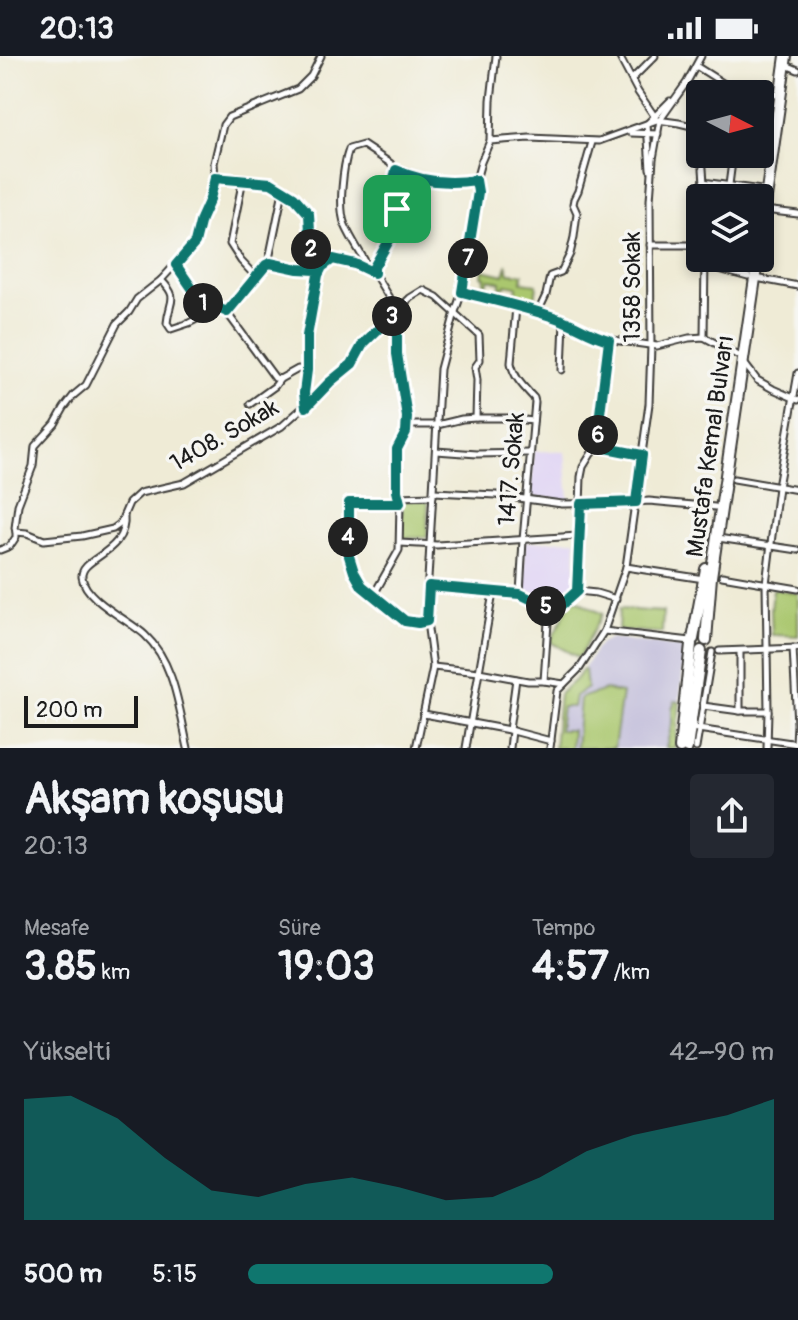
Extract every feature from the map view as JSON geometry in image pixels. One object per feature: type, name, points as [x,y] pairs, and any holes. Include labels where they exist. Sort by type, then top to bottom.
[{"type":"highway","points":[[774,99],[784,59]]},
{"type":"highway","points":[[767,184],[784,59]]},
{"type":"highway","name":"Mustafa Kemal Bulvarı","points":[[752,272],[752,277]]},
{"type":"highway","name":"Mustafa Kemal Bulvarı","points":[[699,645],[704,579],[754,272]]},
{"type":"highway","name":"Mustafa Kemal Bulvarı","points":[[699,645],[717,538],[740,358]]},
{"type":"highway","points":[[687,748],[694,729],[699,645]]},
{"type":"highway","points":[[680,748],[699,645]]},
{"type":"street","points":[[0,550],[10,546],[16,537],[18,505],[33,466],[35,446],[55,424],[74,395],[86,385],[117,324],[137,299],[161,280],[195,243],[210,199],[215,178],[214,163],[226,120],[298,89],[311,76],[321,56]]},
{"type":"street","points":[[416,748],[433,667],[427,621],[440,369],[462,292],[478,192],[476,180],[490,141],[496,56]]},
{"type":"street","points":[[619,56],[657,119]]},
{"type":"street","points":[[632,79],[655,56]]},
{"type":"street","name":"1358 Sokak","points":[[550,745],[557,691],[580,668],[604,631],[626,567],[649,404],[651,181],[658,134],[657,119],[682,89],[701,56]]},
{"type":"street","points":[[784,59],[798,70]]},
{"type":"street","points":[[696,66],[718,80]]},
{"type":"street","points":[[490,141],[530,138],[592,141],[622,134],[657,119],[686,125]]},
{"type":"street","points":[[647,124],[651,181]]},
{"type":"street","points":[[622,134],[658,134]]},
{"type":"street","points":[[538,312],[550,276],[561,272],[570,254],[577,213],[573,204],[592,141]]},
{"type":"street","points":[[373,596],[400,543],[397,455],[407,425],[397,354],[397,311],[344,223],[342,208],[346,157],[349,149],[363,145],[396,170],[414,178],[451,183],[476,180]]},
{"type":"street","points":[[702,168],[703,182],[720,184]]},
{"type":"street","points":[[372,272],[397,222],[393,183],[396,170]]},
{"type":"street","points":[[215,178],[271,183],[294,197],[309,214],[311,250],[317,273],[307,336],[306,407]]},
{"type":"street","points":[[243,179],[230,244],[256,277]]},
{"type":"street","points":[[227,312],[268,264],[283,190]]},
{"type":"street","points":[[774,211],[798,214]]},
{"type":"street","points":[[650,245],[686,245]]},
{"type":"street","points":[[317,273],[333,259],[372,272]]},
{"type":"street","points":[[268,264],[317,273]]},
{"type":"street","points":[[176,265],[209,313]]},
{"type":"street","points":[[704,272],[704,337]]},
{"type":"street","points":[[736,272],[798,286]]},
{"type":"street","points":[[161,280],[171,290],[167,323],[171,329],[218,308],[227,312],[272,375],[280,379]]},
{"type":"street","name":"1408. Sokak","points":[[16,532],[44,540],[113,529],[120,524],[129,503],[140,493],[184,483],[282,426],[352,364],[363,344],[410,298],[423,290],[437,297],[479,335],[480,360],[475,367],[476,418]]},
{"type":"street","points":[[462,292],[538,312],[598,338],[651,346],[704,337],[740,358],[757,380],[796,399]]},
{"type":"street","name":"1417. Sokak","points":[[516,307],[511,363],[515,377],[535,402],[520,594]]},
{"type":"street","points":[[562,370],[564,321]]},
{"type":"street","points":[[429,586],[520,594],[549,608],[558,608],[577,591],[583,467],[596,446],[609,340]]},
{"type":"street","points":[[250,404],[280,379],[298,369],[307,370]]},
{"type":"street","points":[[767,748],[766,584],[778,487],[796,399],[798,373]]},
{"type":"street","points":[[407,425],[437,425],[476,418],[533,421]]},
{"type":"street","points":[[596,446],[642,455]]},
{"type":"street","points":[[436,451],[530,453]]},
{"type":"street","points":[[734,479],[798,490]]},
{"type":"street","points":[[427,621],[405,621],[362,586],[349,556],[349,503],[434,494],[496,495],[544,503],[636,502],[715,507]]},
{"type":"street","points":[[124,514],[125,527],[119,541],[86,567],[82,578],[94,596],[144,634],[156,647],[169,670],[188,748]]},
{"type":"street","points":[[400,543],[578,536]]},
{"type":"street","points":[[717,538],[798,550]]},
{"type":"street","points":[[626,567],[704,579]]},
{"type":"street","points":[[722,576],[798,589]]},
{"type":"street","points":[[577,591],[616,599]]},
{"type":"street","points":[[466,748],[493,593]]},
{"type":"street","points":[[544,681],[549,608]]},
{"type":"street","points":[[604,631],[699,645],[719,651],[796,648],[797,744],[694,729]]},
{"type":"street","points":[[699,645],[719,651]]},
{"type":"street","points":[[696,748],[694,729],[703,706],[699,645]]},
{"type":"street","points":[[740,651],[740,711]]},
{"type":"street","points":[[433,667],[564,684]]},
{"type":"street","points":[[510,748],[516,679]]},
{"type":"street","points":[[703,706],[768,711]]},
{"type":"street","points":[[424,714],[510,731],[550,745]]},
{"type":"shaded area","points":[[534,451],[565,452],[569,500],[534,497],[531,494]]},
{"type":"shaded area","points":[[576,541],[575,590],[555,607],[524,593],[525,542]]},
{"type":"shaded area","points":[[611,638],[685,648],[675,748],[554,748],[559,694],[578,677],[600,643]]},
{"type":"green space","points":[[507,266],[509,273],[523,274],[522,282],[537,284],[535,300],[516,295],[517,286],[506,284],[500,288],[501,282],[489,279],[487,284],[484,283],[483,270],[504,275]]},
{"type":"green space","points":[[404,500],[428,503],[427,537],[401,538]]},
{"type":"green space","points":[[773,589],[798,593],[798,636],[772,635]]},
{"type":"green space","points":[[573,598],[602,614],[579,658],[550,642]]},
{"type":"green space","points":[[619,609],[663,612],[662,633],[618,630]]},
{"type":"green space","points":[[583,669],[587,688],[575,696],[573,707],[562,707],[559,730],[572,730],[571,748],[554,748],[559,694]]},
{"type":"green space","points":[[605,690],[622,693],[614,748],[576,748],[580,698]]},
{"type":"green space","points":[[675,701],[680,702],[675,748],[666,748],[672,709]]},
{"type":"route","points":[[397,209],[393,193],[396,170],[431,181],[451,183],[476,180],[478,192],[462,292],[538,312],[609,340],[596,446],[642,455],[636,502],[581,504],[577,591],[558,608],[549,608],[520,594],[429,586],[427,621],[412,623],[405,621],[362,586],[349,556],[349,503],[400,503],[397,449],[406,432],[407,417],[397,354],[397,311],[363,344],[352,364],[306,407],[307,336],[318,275],[311,250],[309,214],[294,197],[271,183],[215,178],[195,243],[176,265],[209,313],[218,308],[227,312],[270,263],[316,270],[318,275],[322,267],[333,259],[374,273],[374,267],[394,232],[397,209]]}]
